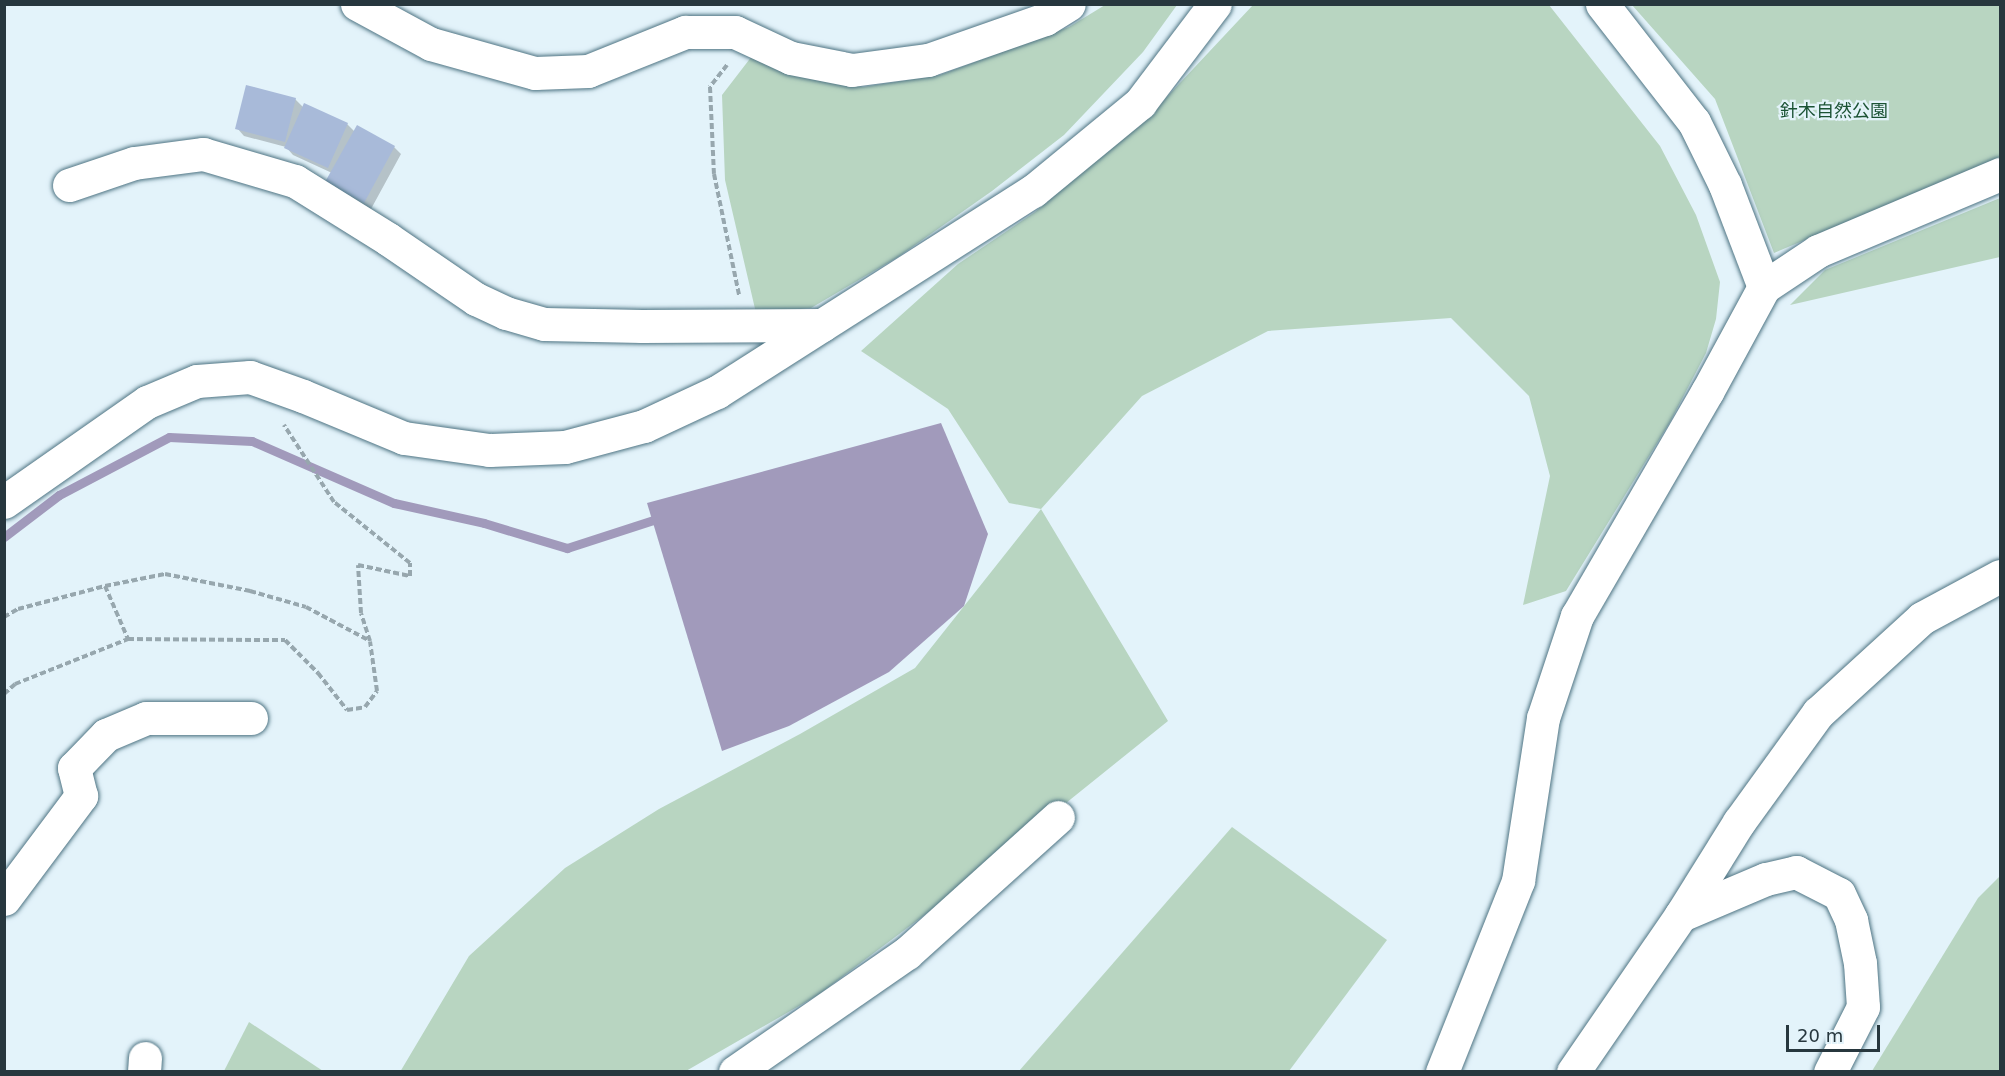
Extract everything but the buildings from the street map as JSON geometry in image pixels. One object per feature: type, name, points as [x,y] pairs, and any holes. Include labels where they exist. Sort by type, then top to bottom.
[{"type":"street","points":[[357,4],[431,44],[535,73],[588,71],[685,32],[735,32],[791,58],[852,70],[928,60],[1045,19],[1069,4]]},
{"type":"street","points":[[4,502],[147,402],[197,381],[250,378],[303,396],[405,438],[489,450],[565,447],[644,426],[717,392],[1033,191],[1140,103],[1215,4]]},
{"type":"street","points":[[1602,4],[1694,122],[1725,185],[1764,287]]},
{"type":"street","points":[[69,185],[134,163],[203,154],[295,181],[388,238],[476,298],[506,313],[544,324],[822,325]]},
{"type":"street","points":[[1442,1071],[1518,881],[1543,718],[1577,616],[1707,392],[1764,287],[1818,251],[2001,174]]},
{"type":"street","points":[[1573,1071],[1681,915],[1738,822],[1818,713],[1922,618],[2001,576]]},
{"type":"street","points":[[4,899],[81,796],[74,768],[106,735],[146,718],[251,718]]},
{"type":"street","points":[[735,1071],[907,953],[1058,817]]},
{"type":"street","points":[[1681,915],[1766,879],[1796,872],[1839,894],[1851,920],[1860,963],[1863,1007],[1830,1071]]},
{"type":"path","points":[[746,326],[714,174],[710,87],[747,38]]},
{"type":"path","points":[[4,694],[15,684],[128,639],[285,640],[318,673],[347,710],[365,707],[377,691],[370,640],[361,613],[358,565],[410,576],[410,563],[334,502],[304,453],[250,378]]},
{"type":"path","points":[[4,617],[18,609],[105,586],[165,574],[250,591],[306,607],[370,640]]},
{"type":"path","points":[[105,586],[128,639]]},
{"type":"green space","points":[[1105,5],[1177,5],[1143,52],[1064,135],[992,191],[898,257],[811,308],[756,313],[725,180],[722,95],[752,56],[801,75],[863,87],[940,75],[1069,27]]},
{"type":"green space","points":[[1253,5],[1549,5],[1660,146],[1696,215],[1720,282],[1716,319],[1706,353],[1670,422],[1566,591],[1523,605],[1550,476],[1529,396],[1451,318],[1268,331],[1142,396],[1041,509],[1009,503],[948,409],[861,351],[958,264],[1035,212],[1149,116]]},
{"type":"green space","name":"針木自然公園","points":[[1632,5],[2000,5],[2000,158],[1774,253],[1715,99]]},
{"type":"green space","points":[[2000,198],[2000,257],[1790,305],[1825,270]]},
{"type":"green space","points":[[1041,509],[1168,721],[959,889],[818,995],[686,1071],[400,1072],[469,956],[565,868],[659,809],[800,734],[915,668]]},
{"type":"green space","points":[[1232,827],[1387,940],[1289,1071],[1019,1071]]},
{"type":"green space","points":[[2000,876],[2000,1071],[1872,1071],[1978,898]]},
{"type":"green space","points":[[249,1022],[323,1071],[224,1071]]},
{"type":"shaded area","points":[[941,423],[988,534],[964,606],[889,672],[789,726],[722,751],[647,503]]},
{"type":"waterway","points":[[4,537],[59,495],[169,437],[252,441],[394,503],[484,523],[567,548],[653,520]]}]
